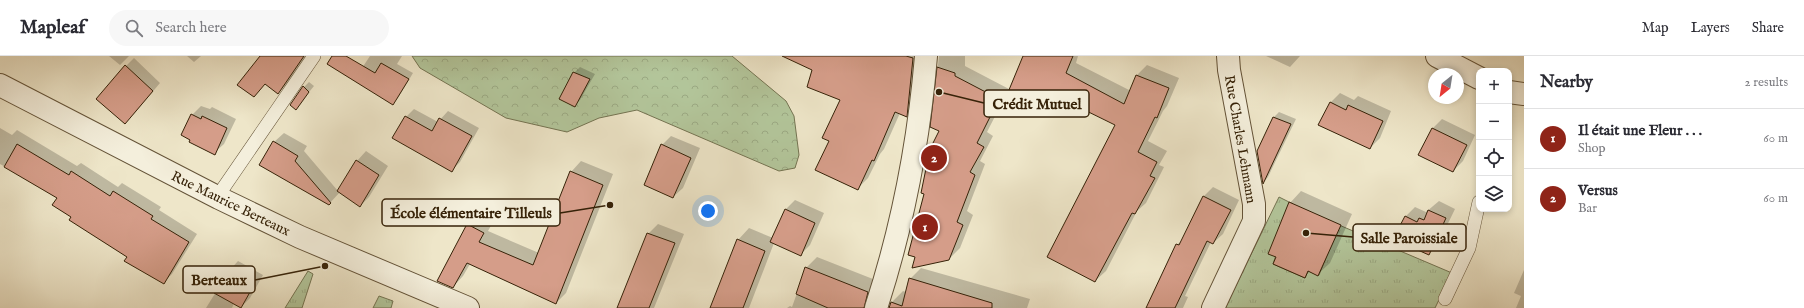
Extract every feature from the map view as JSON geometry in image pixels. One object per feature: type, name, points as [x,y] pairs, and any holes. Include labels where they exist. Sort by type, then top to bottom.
[{"type":"street","points":[[876,308],[891,260],[904,204],[921,105],[926,56]]},
{"type":"street","name":"Rue Charles Lehmann","points":[[1213,308],[1254,221],[1254,204],[1229,70],[1228,56]]},
{"type":"street","points":[[1437,56],[1476,76]]},
{"type":"street","name":"Rue Maurice Berteaux","points":[[0,85],[219,198],[300,237],[468,308]]},
{"type":"street","points":[[1512,92],[1524,94]]},
{"type":"lane","points":[[219,198],[224,187],[314,56]]},
{"type":"lane","points":[[1445,299],[1469,248],[1477,212]]},
{"type":"green space","points":[[412,56],[732,56],[786,101],[794,116],[799,155],[795,168],[779,171],[637,110],[599,118],[567,132],[506,118],[420,68]]},
{"type":"green space","points":[[1279,197],[1293,204],[1273,264],[1305,278],[1308,271],[1319,275],[1339,225],[1452,273],[1435,308],[1225,308]]},
{"type":"green space","points":[[308,271],[313,274],[302,308],[285,308]]},
{"type":"green space","points":[[379,296],[393,301],[391,308],[373,308]]},
{"type":"building","points":[[260,56],[304,56],[278,94],[265,84],[254,97],[237,85]]},
{"type":"building","points":[[332,56],[346,56],[375,73],[381,63],[409,79],[393,105],[327,64]]},
{"type":"building","points":[[782,56],[906,56],[913,58],[907,117],[895,112],[874,161],[872,160],[858,190],[815,170],[829,141],[822,138],[840,100],[807,87],[812,70]]},
{"type":"building","points":[[1023,56],[1073,56],[1066,73],[1124,104],[1136,75],[1169,88],[1157,118],[1155,117],[1138,152],[1157,162],[1150,176],[1155,178],[1135,214],[1132,213],[1095,282],[1047,257],[1115,125],[1054,95],[1050,102],[1043,98],[1038,108],[1029,104],[1024,113],[1004,102]]},
{"type":"building","points":[[125,65],[153,91],[125,124],[96,99]]},
{"type":"building","points":[[937,67],[955,73],[955,76],[999,99],[977,143],[984,147],[970,172],[975,175],[957,222],[963,225],[949,260],[912,268],[915,257],[908,255],[924,194],[921,193],[930,149],[939,131],[930,127]]},
{"type":"building","points":[[573,72],[590,79],[575,107],[559,99]]},
{"type":"building","points":[[303,86],[309,92],[296,110],[290,105]]},
{"type":"building","points":[[1330,102],[1346,110],[1348,105],[1383,121],[1370,149],[1318,125]]},
{"type":"building","points":[[191,114],[201,119],[202,116],[227,128],[215,155],[189,142],[190,140],[181,135]]},
{"type":"building","points":[[405,116],[432,131],[439,118],[472,136],[452,172],[392,138]]},
{"type":"building","points":[[1273,117],[1291,124],[1263,184],[1257,151]]},
{"type":"building","points":[[1432,128],[1467,145],[1453,172],[1418,155]]},
{"type":"building","points":[[273,141],[298,156],[295,161],[331,203],[329,205],[259,165]]},
{"type":"building","points":[[17,144],[69,175],[71,171],[110,196],[113,191],[153,216],[151,219],[189,242],[164,284],[124,261],[127,257],[69,220],[71,217],[52,205],[57,198],[4,167]]},
{"type":"building","points":[[661,144],[691,158],[673,198],[644,185]]},
{"type":"building","points":[[356,160],[379,175],[360,207],[337,191]]},
{"type":"building","points":[[570,171],[603,185],[556,304],[467,263],[453,288],[437,281],[467,224],[484,233],[479,242],[533,265]]},
{"type":"building","points":[[1203,196],[1231,210],[1213,244],[1207,241],[1175,308],[1146,308],[1176,244],[1179,245]]},
{"type":"building","points":[[1289,202],[1341,225],[1318,276],[1308,271],[1305,278],[1273,264],[1276,257],[1268,254]]},
{"type":"building","points":[[785,209],[815,223],[801,256],[770,242]]},
{"type":"building","points":[[1428,210],[1446,218],[1429,255],[1393,239],[1405,216],[1417,222],[1419,218],[1424,220]]},
{"type":"building","points":[[647,233],[675,243],[649,308],[617,308]]},
{"type":"building","points":[[737,239],[765,251],[743,308],[710,308]]},
{"type":"building","points":[[805,267],[868,292],[864,308],[828,308],[796,294]]},
{"type":"building","points":[[228,270],[254,285],[241,308],[214,293]]},
{"type":"building","points":[[909,278],[992,303],[992,308],[889,308],[891,302],[902,306]]},
{"type":"place","name":"Crédit Mutuel","points":[[939,92]]},
{"type":"place","name":"Versus","points":[[934,158]]},
{"type":"place","name":"École élémentaire Tilleuls","points":[[610,205]]},
{"type":"place","name":"Il était une Fleur . . .","points":[[925,227]]},
{"type":"place","name":"Salle Paroissiale","points":[[1306,233]]},
{"type":"place","name":"Berteaux","points":[[325,266]]}]
